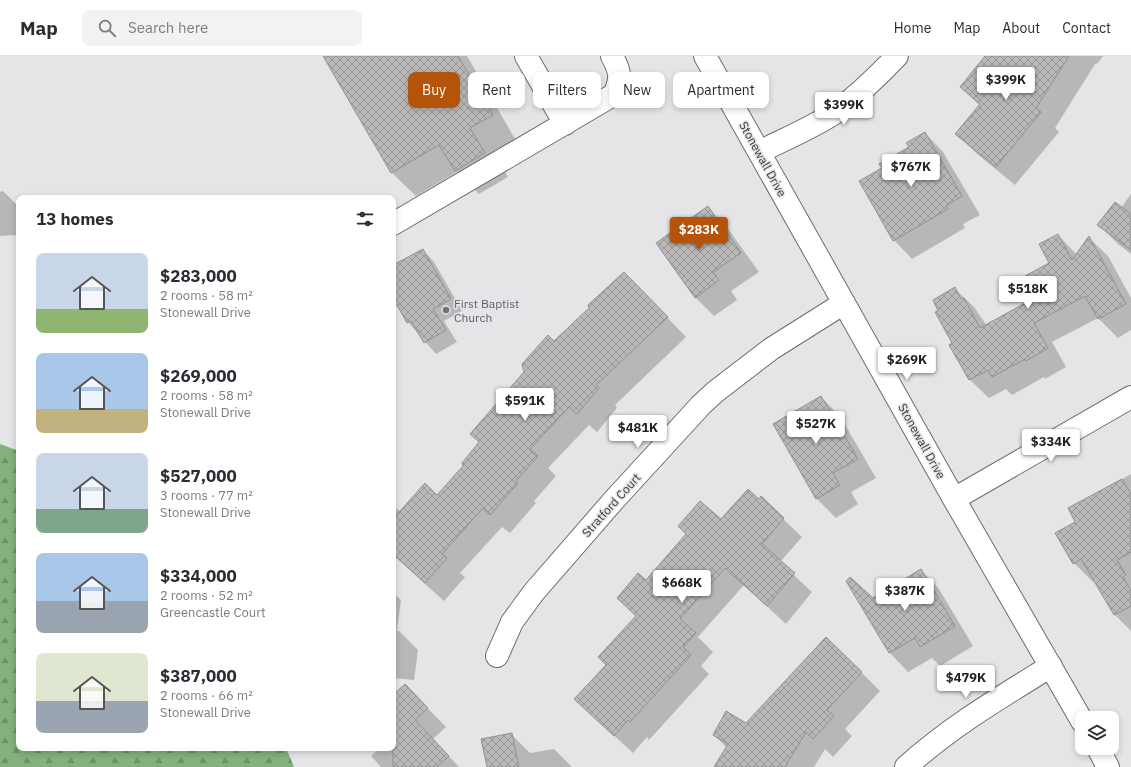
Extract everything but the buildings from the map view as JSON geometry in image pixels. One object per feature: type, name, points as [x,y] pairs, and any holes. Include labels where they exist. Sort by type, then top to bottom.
[{"type":"street","points":[[526,56],[565,124]]},
{"type":"street","points":[[396,222],[615,94],[621,79],[612,56]]},
{"type":"street","name":"Stonewall Drive","points":[[705,56],[954,498],[1076,711]]},
{"type":"street","points":[[759,152],[806,129],[835,112],[870,85],[897,56]]},
{"type":"street","name":"Stratford Court","points":[[497,656],[512,622],[534,592],[614,500],[701,405],[715,392],[771,349],[844,303]]},
{"type":"street","points":[[954,498],[1131,397]]},
{"type":"street","points":[[906,767],[919,755],[968,718],[1051,666]]},
{"type":"street","points":[[1102,755],[1108,767]]},
{"type":"green space","points":[[0,444],[16,450],[16,751],[287,751],[294,767],[0,767]]},
{"type":"place","name":"First Baptist Church","points":[[446,310]]}]
